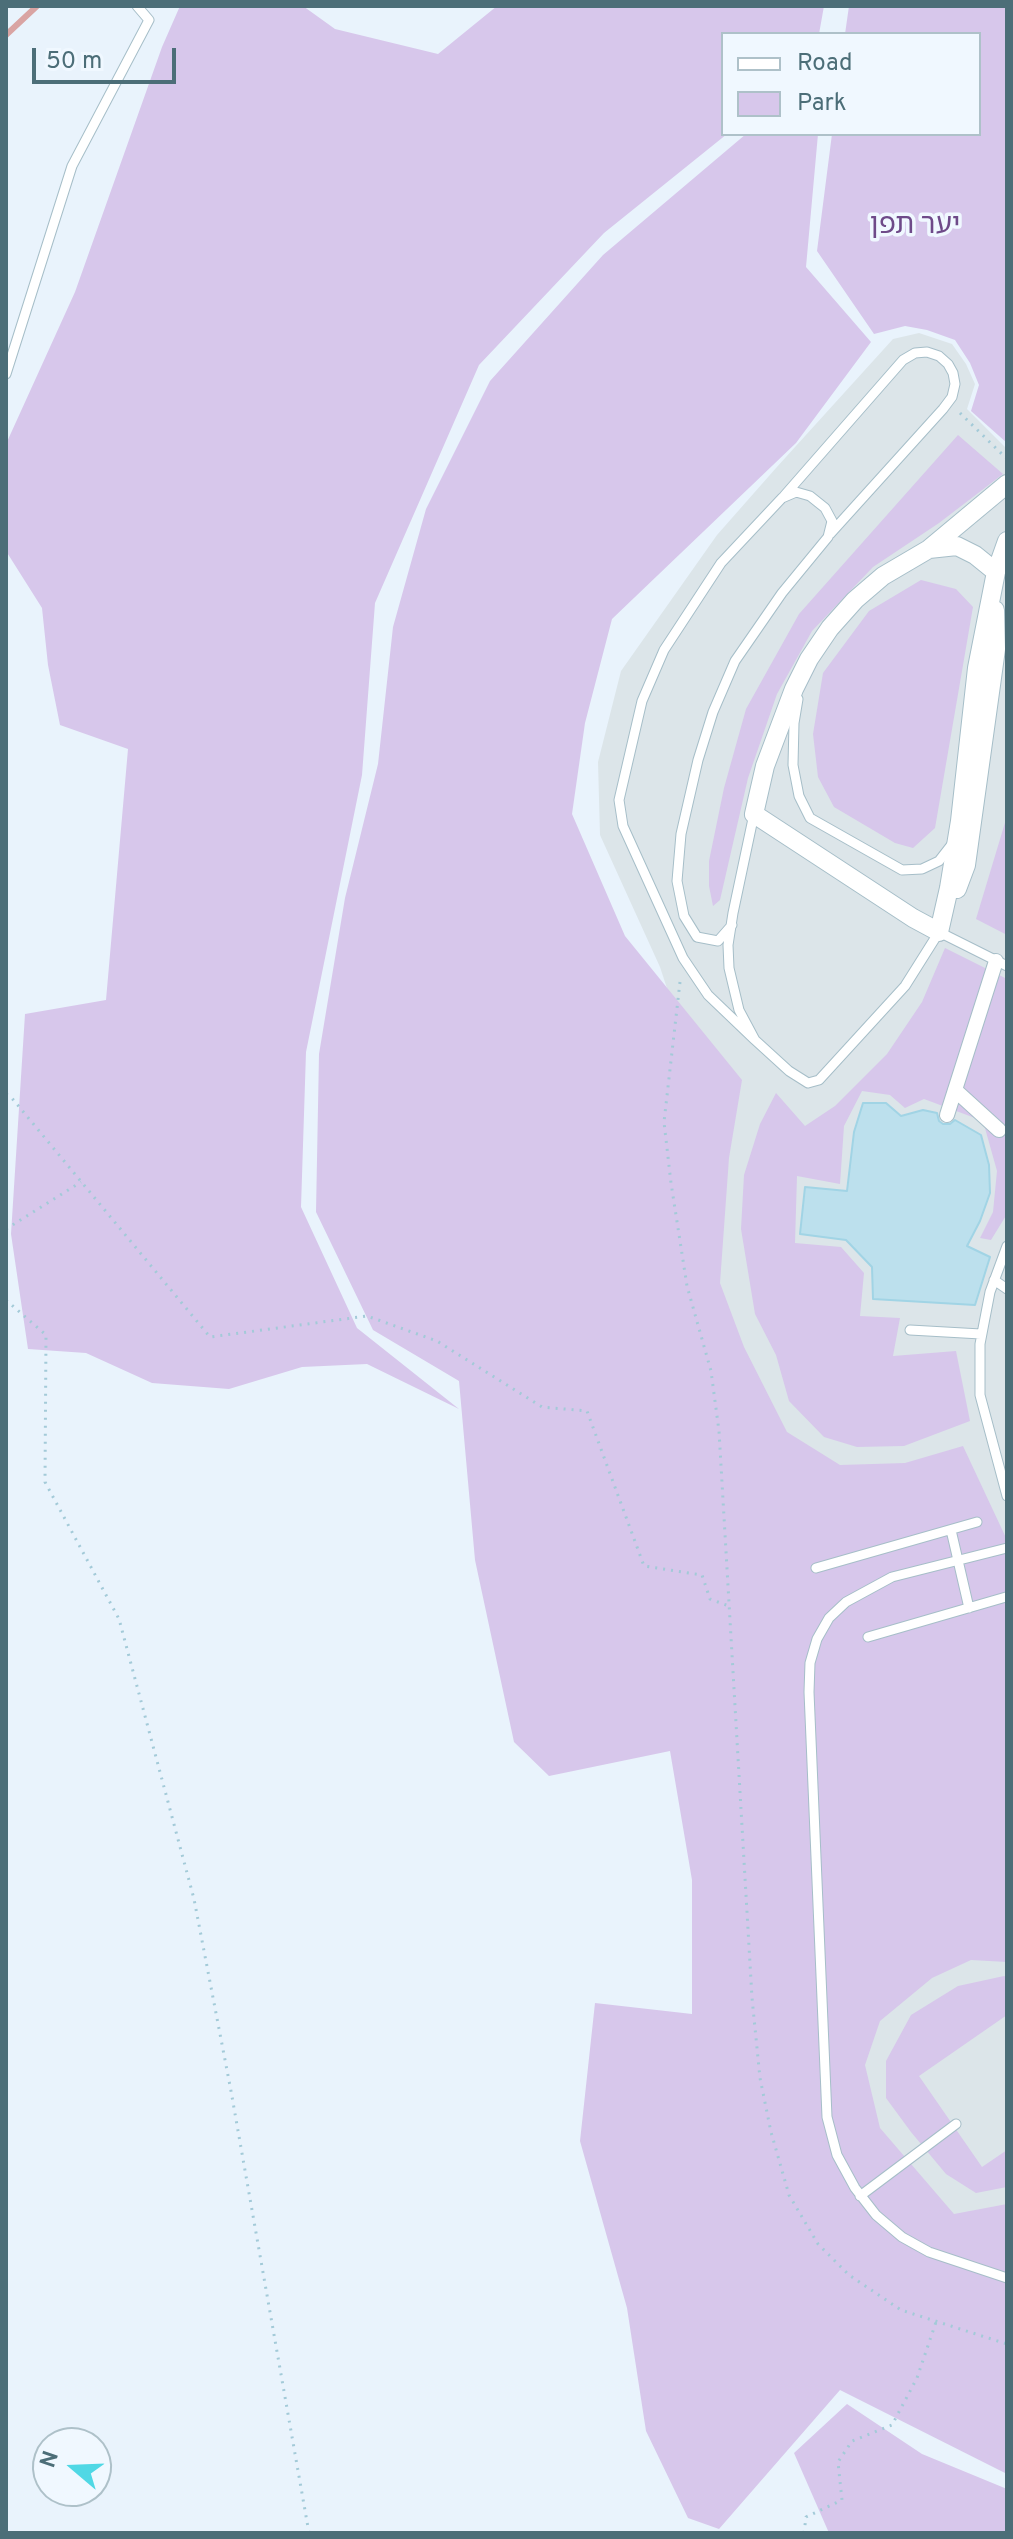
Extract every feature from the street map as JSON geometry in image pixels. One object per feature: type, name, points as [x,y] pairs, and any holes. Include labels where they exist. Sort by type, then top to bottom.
[{"type":"street","points":[[939,932],[754,814],[765,766],[794,689],[830,628],[855,600],[883,576],[929,549],[1007,484]]},
{"type":"street","points":[[939,932],[957,837],[977,668],[994,581],[1007,541]]},
{"type":"street","points":[[929,549],[957,546],[975,555],[994,581],[997,621],[996,649],[966,865],[939,932]]},
{"type":"street","points":[[947,1115],[1002,963]]},
{"type":"street","points":[[955,1090],[1003,1128]]},
{"type":"street","points":[[981,1135],[1003,1128]]},
{"type":"lane","points":[[6,374],[72,166],[149,20],[137,6]]},
{"type":"lane","points":[[732,925],[718,941],[697,937],[684,916],[677,881],[681,834],[713,712],[735,661],[782,593],[948,402],[955,384],[948,364],[939,356],[927,352],[915,353],[903,360],[721,563],[664,650],[642,701],[619,800],[623,826],[683,958],[708,995],[789,1071],[808,1083],[819,1080],[905,986],[939,932],[1002,963]]},
{"type":"lane","points":[[782,498],[796,492],[810,496],[825,508],[832,521],[828,537]]},
{"type":"lane","points":[[802,672],[794,723],[793,765],[799,796],[810,818],[902,870],[922,869],[939,861],[957,837]]},
{"type":"lane","points":[[754,814],[728,945],[732,984],[739,1010],[755,1040]]},
{"type":"lane","points":[[1007,1246],[994,1280],[981,1334],[980,1395],[1007,1496]]},
{"type":"lane","points":[[994,1280],[1007,1289]]},
{"type":"lane","points":[[910,1330],[981,1334]]},
{"type":"lane","points":[[816,1568],[977,1522]]},
{"type":"lane","points":[[951,1530],[969,1608]]},
{"type":"lane","points":[[1007,1548],[892,1577],[846,1602],[829,1618],[817,1639],[810,1663],[827,2117],[837,2155],[860,2196],[876,2215],[902,2237],[929,2252],[1007,2278]]},
{"type":"lane","points":[[868,1637],[1006,1597]]},
{"type":"lane","points":[[860,2196],[956,2124]]},
{"type":"path","points":[[948,402],[1007,459]]},
{"type":"path","points":[[683,958],[664,1122],[687,1286],[711,1371],[719,1431],[752,1998],[760,2078],[771,2132],[789,2195],[818,2244],[849,2275],[901,2310],[1007,2344]]},
{"type":"path","points":[[6,1094],[210,1337],[367,1316],[437,1341],[542,1407],[587,1411],[644,1566],[702,1575],[710,1599],[729,1606]]},
{"type":"path","points":[[6,1229],[81,1182]]},
{"type":"path","points":[[6,1300],[46,1335],[45,1482],[119,1619],[194,1899],[309,2533]]},
{"type":"path","points":[[804,2533],[806,2517],[842,2500],[838,2462],[852,2441],[892,2425],[917,2378],[936,2322]]},
{"type":"shaded area","points":[[919,333],[952,344],[975,384],[967,409],[1007,449],[1007,2328],[826,2231],[684,1040],[660,967],[600,835],[598,762],[621,671],[717,535],[776,468],[893,339]]},
{"type":"green space","points":[[180,6],[303,6],[335,29],[438,54],[497,6],[824,6],[819,32],[721,32],[721,136],[725,136],[604,233],[479,365],[375,603],[362,775],[306,1052],[301,1207],[357,1328],[459,1409],[367,1364],[302,1367],[229,1389],[152,1383],[86,1353],[28,1349],[11,1234],[25,1014],[106,1000],[128,749],[60,725],[48,665],[42,608],[6,551],[6,444],[75,292],[162,47]]},
{"type":"green space","name":"יער תפן","points":[[849,6],[1007,6],[1007,443],[971,411],[979,385],[970,363],[955,340],[905,326],[874,334],[817,251],[832,136],[981,136],[981,32],[845,32]]},
{"type":"green space","points":[[744,136],[818,136],[806,267],[871,342],[796,443],[612,619],[585,723],[572,814],[625,936],[742,1080],[729,1158],[720,1283],[744,1347],[787,1432],[840,1465],[905,1463],[963,1446],[1007,1540],[1007,1962],[971,1960],[932,1978],[880,2021],[865,2065],[880,2128],[954,2214],[1007,2204],[1007,2474],[840,2390],[719,2529],[688,2518],[646,2431],[627,2308],[580,2141],[595,2003],[692,2014],[692,1880],[670,1751],[549,1776],[514,1742],[475,1560],[459,1381],[373,1330],[316,1212],[319,1054],[345,898],[378,764],[393,627],[426,509],[490,381],[603,255]]},
{"type":"green space","points":[[958,435],[1003,474],[939,523],[873,567],[812,631],[777,694],[748,778],[720,900],[713,906],[709,861],[724,788],[746,709],[799,614]]},
{"type":"green space","points":[[921,580],[956,589],[973,607],[935,828],[913,848],[895,843],[834,807],[818,777],[813,734],[823,673],[869,611]]},
{"type":"green space","points":[[1007,816],[1007,935],[976,919]]},
{"type":"green space","points":[[945,948],[1007,979],[1007,1214],[991,1240],[980,1238],[993,1212],[997,1171],[983,1121],[924,1099],[905,1108],[890,1095],[862,1091],[844,1126],[840,1184],[797,1176],[795,1243],[841,1247],[864,1273],[860,1316],[900,1318],[893,1356],[956,1351],[970,1421],[904,1446],[857,1447],[824,1437],[789,1401],[776,1355],[755,1314],[741,1229],[744,1175],[760,1124],[776,1093],[805,1126],[835,1106],[887,1054],[922,1002]]},
{"type":"green space","points":[[1007,1977],[1007,2015],[919,2076],[982,2167],[1007,2150],[1007,2187],[976,2193],[946,2174],[886,2098],[886,2061],[911,2015],[958,1986]]},
{"type":"green space","points":[[847,2404],[922,2454],[1007,2489],[1007,2533],[829,2533],[794,2453]]},
{"type":"building","points":[[863,1103],[886,1103],[901,1116],[923,1110],[937,1113],[943,1124],[955,1120],[981,1135],[989,1165],[990,1193],[967,1246],[990,1257],[975,1305],[873,1299],[872,1267],[846,1240],[800,1234],[805,1187],[847,1191],[854,1132]]},
{"type":"waterway","points":[[6,35],[37,6]]}]
